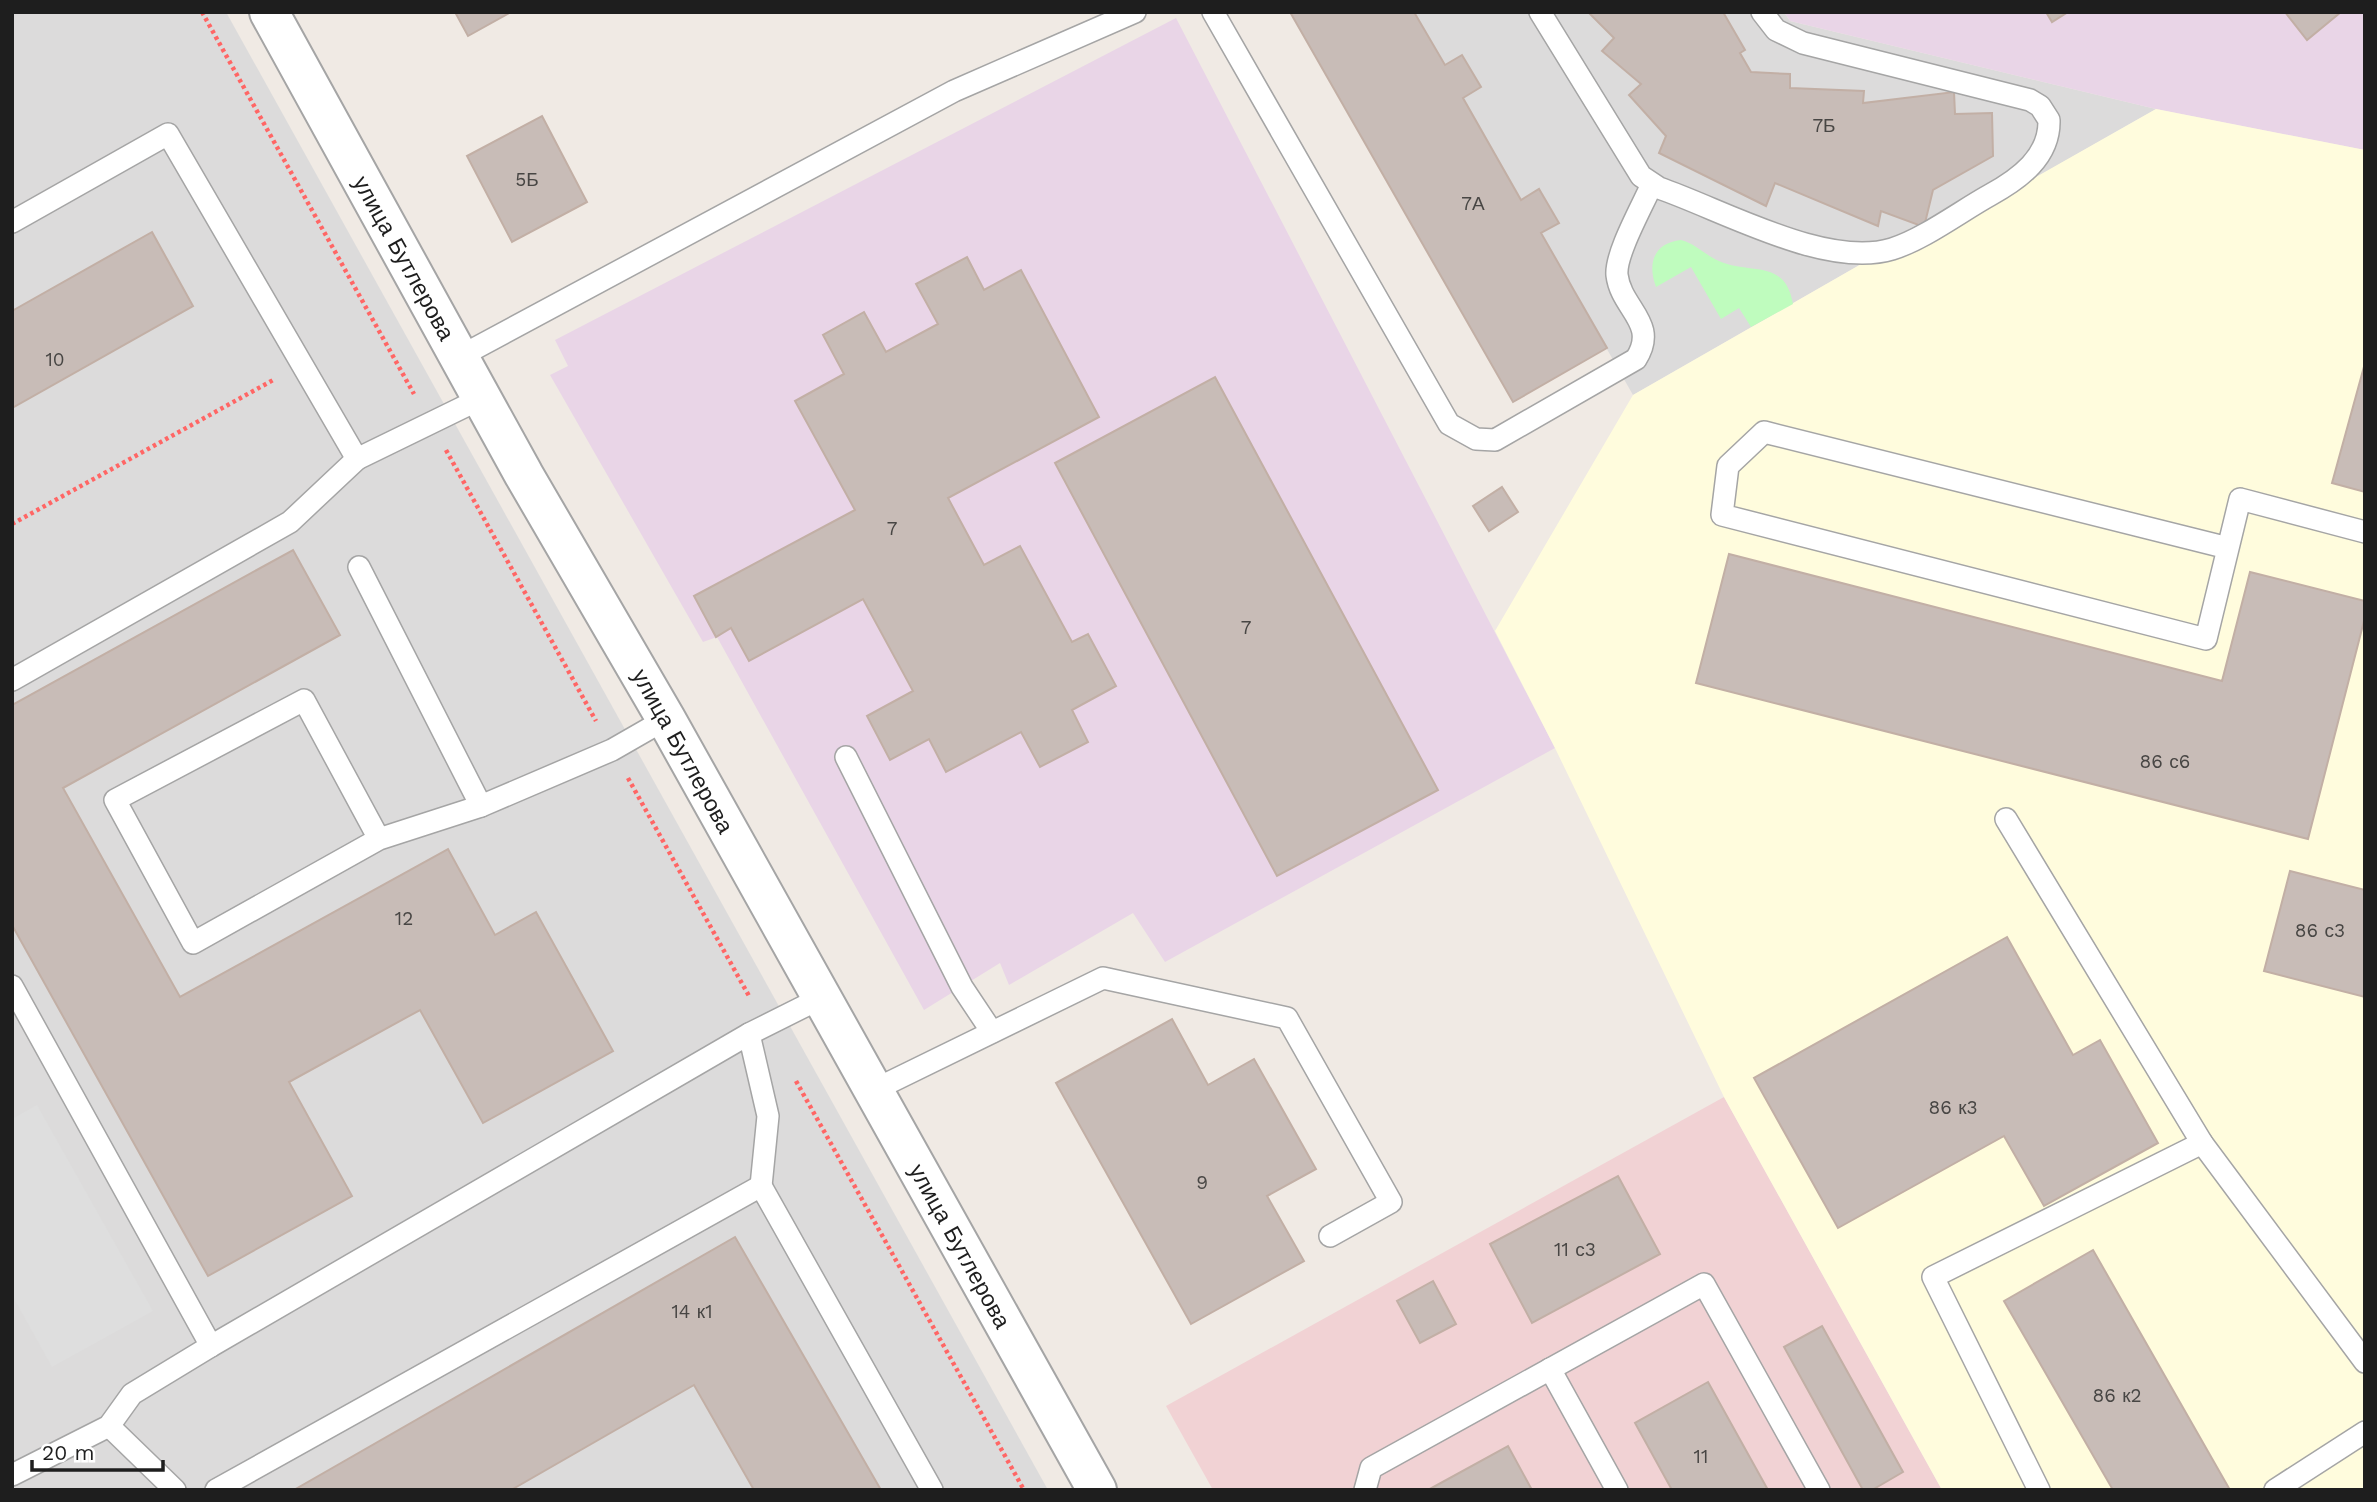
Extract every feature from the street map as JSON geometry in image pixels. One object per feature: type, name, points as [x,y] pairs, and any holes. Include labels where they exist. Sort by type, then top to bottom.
[{"type":"street","name":"улица Бутлерова","points":[[270,12],[459,357],[666,719],[1097,1490]]},
{"type":"lane","points":[[459,357],[943,97],[1135,12]]},
{"type":"lane","points":[[1213,12],[1449,424],[1466,435],[1495,440],[1636,359],[1644,344],[1644,329],[1620,288],[1618,266],[1652,184]]},
{"type":"lane","points":[[1540,12],[1633,167],[1652,184],[1809,246],[1876,252],[1904,244],[2009,184],[2026,171],[2040,152],[2049,120],[2040,106],[2030,100],[1803,43],[1776,30],[1762,12]]},
{"type":"lane","points":[[12,222],[168,134],[357,459]]},
{"type":"lane","points":[[12,680],[290,522],[357,459],[482,398]]},
{"type":"lane","points":[[2228,548],[1763,432],[1728,466],[1722,514],[2206,639],[2228,548],[2239,499],[2365,532]]},
{"type":"lane","points":[[359,567],[481,806]]},
{"type":"lane","points":[[379,839],[304,700],[115,800],[193,943],[379,839],[481,806],[612,750],[666,719]]},
{"type":"lane","points":[[846,757],[962,987],[992,1032]]},
{"type":"lane","points":[[2006,819],[2202,1143],[2365,1363]]},
{"type":"lane","points":[[872,1091],[1103,978],[1287,1018],[1391,1202],[1330,1236]]},
{"type":"lane","points":[[12,986],[211,1346]]},
{"type":"lane","points":[[12,1475],[109,1426],[132,1394],[211,1346],[749,1034],[821,998]]},
{"type":"lane","points":[[749,1034],[768,1116],[761,1186],[932,1490]]},
{"type":"lane","points":[[2039,1490],[1933,1277],[2202,1143]]},
{"type":"lane","points":[[216,1490],[761,1186]]},
{"type":"lane","points":[[1365,1490],[1371,1468],[1704,1284],[1819,1490]]},
{"type":"lane","points":[[1550,1369],[1617,1490]]},
{"type":"lane","points":[[109,1426],[175,1490]]},
{"type":"lane","points":[[2275,1490],[2365,1432]]},
{"type":"path","points":[[12,524],[300,365]]},
{"type":"shaded area","points":[[12,12],[226,12],[1048,1490],[12,1490]]},
{"type":"shaded area","points":[[1414,12],[1784,12],[1790,21],[2156,109],[1884,264],[1863,263],[1633,395],[1541,233],[1559,222],[1540,190],[1521,200],[1463,98],[1481,87],[1472,71],[1462,55],[1445,65]]},
{"type":"shaded area","points":[[1784,12],[2365,12],[2365,150],[2156,109],[1790,21]]},
{"type":"shaded area","points":[[1176,18],[1555,748],[1165,962],[1133,913],[1009,985],[1000,963],[924,1010],[717,637],[703,642],[550,375],[568,366],[555,340]]},
{"type":"shaded area","points":[[2156,109],[2365,150],[2365,1490],[1942,1490],[1724,1097],[1555,748],[1495,631],[1633,395],[1863,263],[1884,263]]},
{"type":"shaded area","points":[[1724,1097],[1942,1490],[1213,1490],[1166,1406]]},
{"type":"shaded area","points":[[37,1105],[153,1311],[52,1367],[12,1295],[12,1119]]},
{"type":"green space","points":[[1681,240],[1719,261],[1774,274],[1789,290],[1793,304],[1751,327],[1739,308],[1721,319],[1691,267],[1656,287],[1652,270],[1655,256],[1664,245]]},
{"type":"building","points":[[455,12],[511,12],[468,36]]},
{"type":"building","points":[[1290,12],[1414,12],[1445,65],[1462,55],[1481,87],[1463,98],[1521,200],[1539,189],[1559,223],[1541,233],[1607,348],[1513,402]]},
{"type":"building","points":[[1588,12],[1723,12],[1745,50],[1740,53],[1751,72],[1790,74],[1790,88],[1864,91],[1863,103],[1954,92],[1955,114],[1992,113],[1993,156],[1933,190],[1924,227],[1881,211],[1878,226],[1775,183],[1766,206],[1659,153],[1666,136],[1629,95],[1641,84],[1602,51],[1614,38]]},
{"type":"building","points":[[2046,12],[2068,12],[2052,22]]},
{"type":"building","points":[[2285,12],[2341,12],[2307,40]]},
{"type":"building","points":[[542,116],[587,202],[512,242],[467,156]]},
{"type":"building","points":[[152,232],[193,306],[12,408],[12,311]]},
{"type":"building","points":[[967,257],[984,290],[1021,270],[1099,417],[948,498],[984,565],[1020,546],[1072,642],[1088,634],[1116,686],[1072,710],[1088,742],[1040,767],[1021,732],[946,772],[929,739],[890,760],[867,716],[913,691],[863,599],[749,661],[731,628],[716,637],[694,596],[855,510],[795,401],[844,374],[823,335],[864,312],[886,352],[938,324],[916,284]]},
{"type":"building","points":[[2365,363],[2365,492],[2332,483]]},
{"type":"building","points":[[1215,377],[1438,790],[1277,876],[1055,463]]},
{"type":"building","points":[[1502,487],[1518,512],[1489,531],[1473,506]]},
{"type":"building","points":[[293,550],[340,635],[63,788],[180,997],[448,849],[495,935],[536,912],[613,1051],[483,1123],[420,1010],[289,1082],[352,1196],[208,1276],[12,925],[12,705]]},
{"type":"building","points":[[1729,554],[2222,681],[2250,572],[2365,601],[2365,617],[2308,839],[1696,683]]},
{"type":"building","points":[[2290,871],[2365,890],[2365,997],[2264,971]]},
{"type":"building","points":[[2007,937],[2073,1055],[2100,1040],[2158,1143],[2044,1206],[2004,1136],[1838,1228],[1754,1078]]},
{"type":"building","points":[[1172,1019],[1208,1085],[1254,1059],[1316,1169],[1267,1196],[1304,1261],[1191,1324],[1056,1083]]},
{"type":"building","points":[[1618,1176],[1660,1254],[1532,1323],[1490,1244]]},
{"type":"building","points":[[735,1237],[881,1490],[754,1490],[694,1385],[511,1490],[294,1490]]},
{"type":"building","points":[[2093,1250],[2230,1490],[2113,1490],[2004,1301]]},
{"type":"building","points":[[1433,1281],[1456,1324],[1420,1343],[1397,1301]]},
{"type":"building","points":[[1822,1326],[1903,1472],[1872,1490],[1863,1490],[1784,1347]]},
{"type":"building","points":[[1708,1382],[1768,1490],[1672,1490],[1635,1423]]},
{"type":"building","points":[[1508,1446],[1532,1490],[1428,1490]]}]
